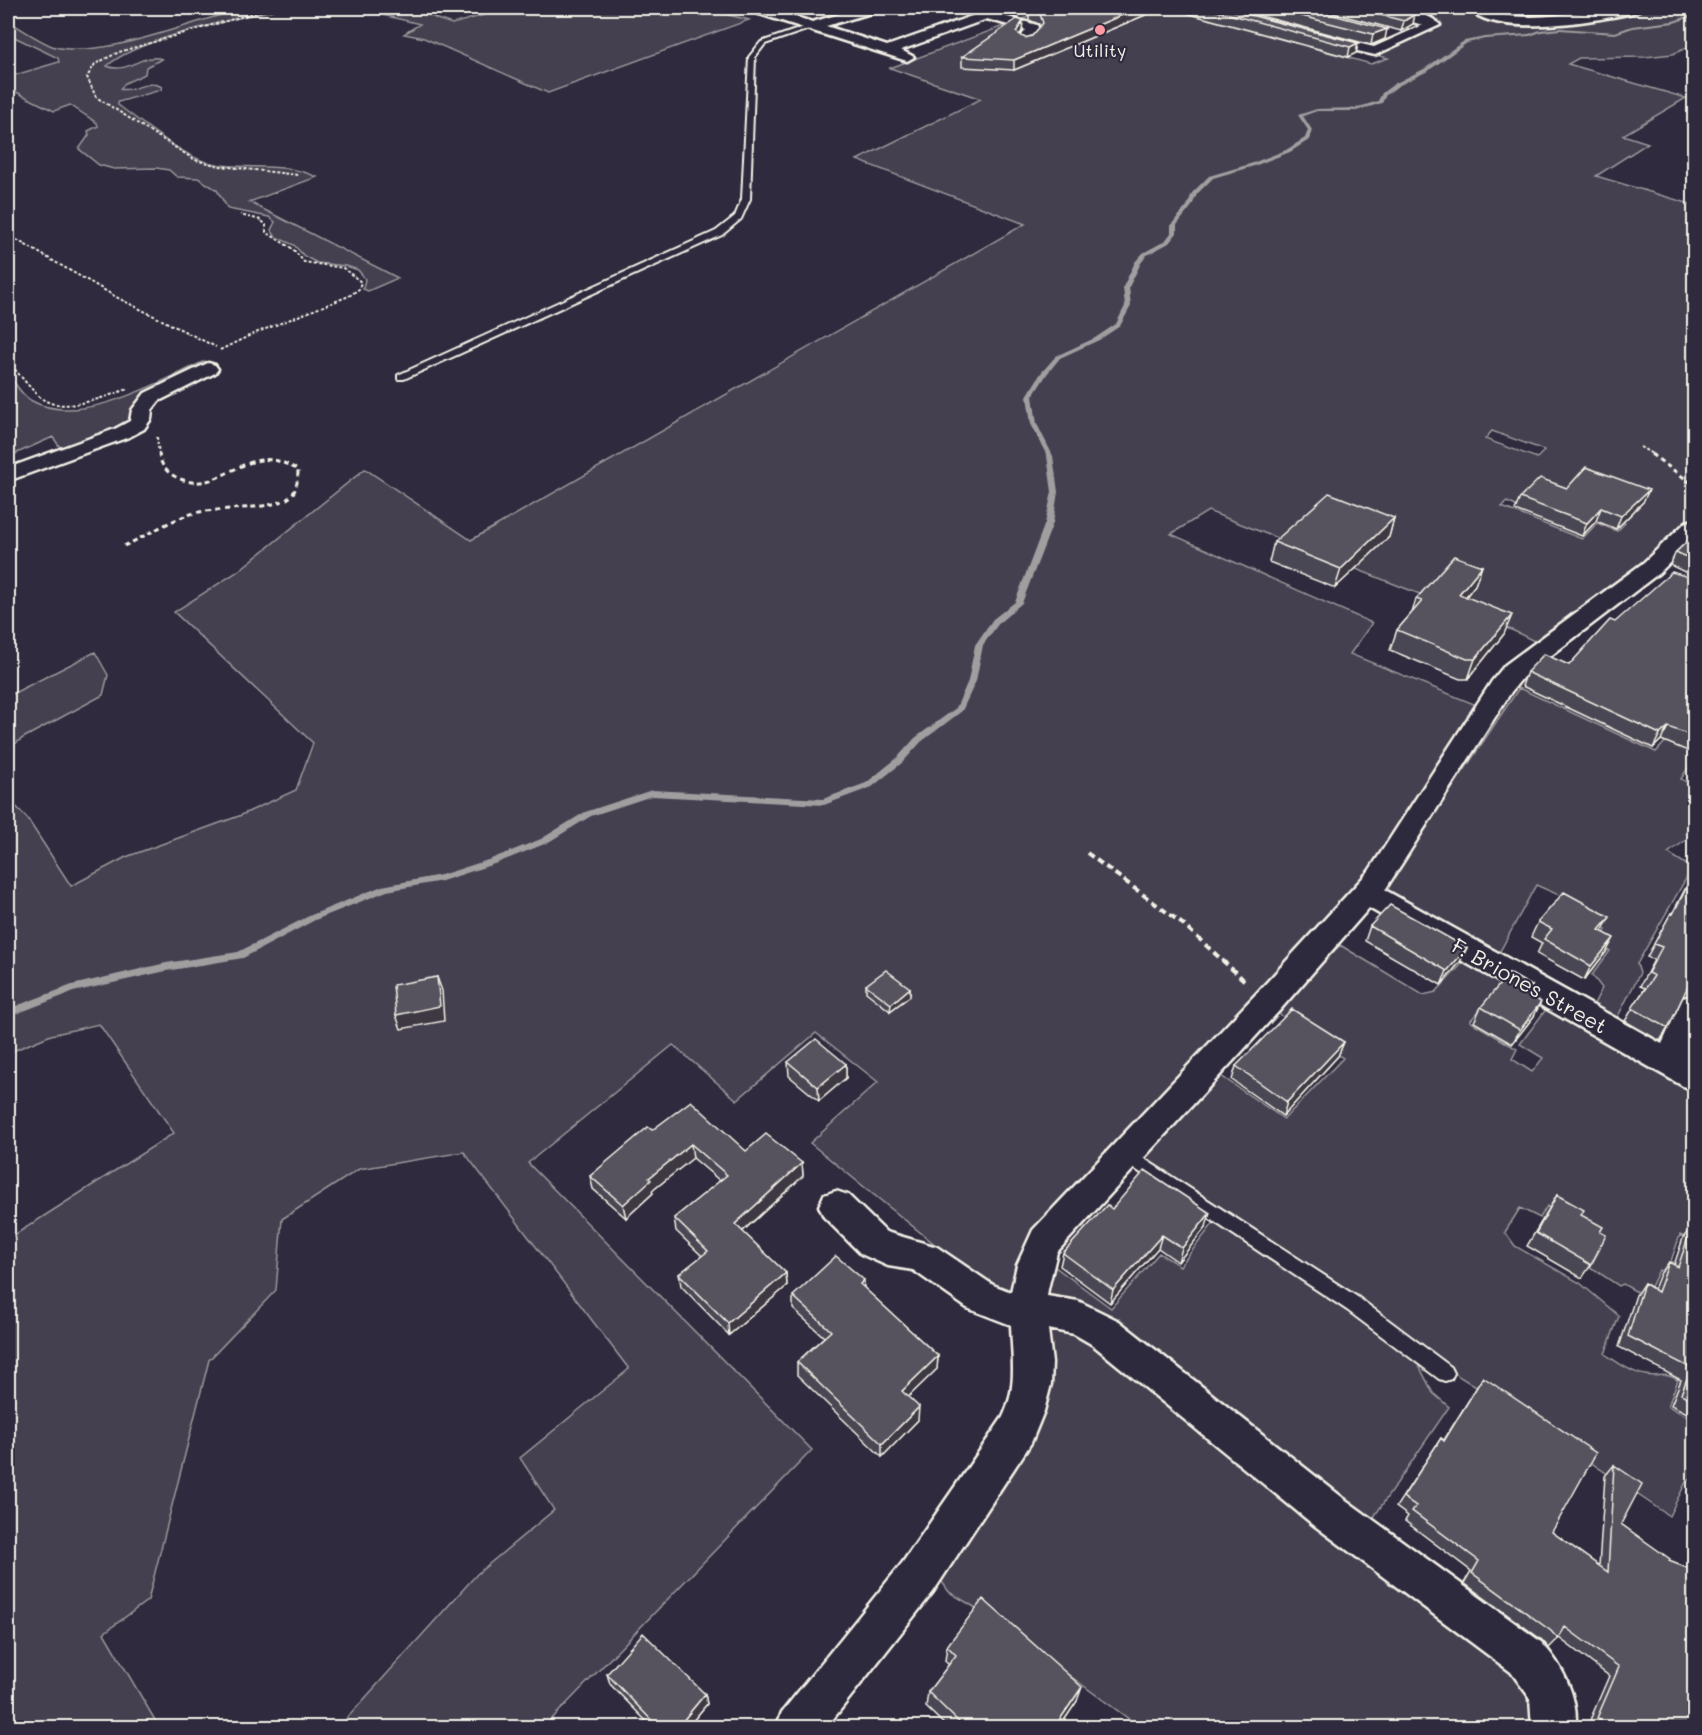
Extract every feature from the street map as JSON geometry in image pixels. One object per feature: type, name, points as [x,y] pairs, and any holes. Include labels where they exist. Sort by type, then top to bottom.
[{"type":"street","points":[[755,8],[911,58]]},
{"type":"street","points":[[813,26],[873,8]]},
{"type":"street","points":[[964,8],[1032,28],[1033,33],[1024,42]]},
{"type":"street","points":[[1311,35],[1371,51],[1432,27],[1432,24],[1378,8]]},
{"type":"street","points":[[1474,8],[1498,17],[1527,21],[1573,18],[1636,8]]},
{"type":"street","points":[[889,50],[986,15]]},
{"type":"street","points":[[1382,32],[1406,39]]},
{"type":"street","points":[[8,476],[93,445],[137,425],[146,403],[152,397],[210,361]]},
{"type":"street","points":[[798,1728],[918,1577],[1017,1430],[1026,1411],[1034,1375],[1027,1311],[1030,1280],[1038,1254],[1045,1241],[1268,1002],[1388,866],[1501,687],[1514,672],[1662,572],[1695,527]]},
{"type":"street","name":"F. Briones Street","points":[[1366,892],[1682,1070]]},
{"type":"street","points":[[1682,1070],[1695,1007]]},
{"type":"street","points":[[837,1206],[872,1243],[889,1251],[921,1256],[965,1289],[986,1300],[1027,1311],[1068,1314],[1093,1324],[1329,1512],[1526,1657],[1547,1683],[1555,1712],[1554,1728]]},
{"type":"lane","points":[[401,377],[719,233],[738,217],[746,200],[752,57],[763,43],[813,26]]},
{"type":"lane","points":[[1125,1154],[1353,1304],[1445,1373]]},
{"type":"path","points":[[8,12],[28,8]]},
{"type":"path","points":[[271,8],[119,52],[95,64],[87,76],[96,97],[195,160],[212,166],[280,171],[298,175]]},
{"type":"path","points":[[210,361],[221,349],[253,334],[349,296],[359,289],[361,282],[343,268],[304,262],[293,249],[266,232],[266,225],[261,220],[240,215]]},
{"type":"path","points":[[8,235],[118,298],[221,349]]},
{"type":"path","points":[[8,362],[44,400],[51,403],[69,404],[99,399],[133,388]]},
{"type":"path","points":[[124,546],[192,513],[239,509],[282,501],[291,496],[298,480],[298,470],[273,459],[240,465],[207,482],[194,483],[175,477],[163,468],[157,432],[145,424],[137,425]]},
{"type":"path","points":[[1640,447],[1662,460],[1695,485]]},
{"type":"path","points":[[1087,853],[1184,925],[1268,1002]]},
{"type":"shaded area","points":[[237,8],[281,8],[164,38],[122,56],[107,66],[121,68],[148,58],[162,59],[146,67],[145,74],[125,83],[120,89],[151,84],[162,87],[161,90],[118,102],[118,105],[171,144],[203,161],[231,166],[274,167],[317,177],[249,202],[398,278],[368,291],[363,289],[365,279],[358,270],[346,266],[317,263],[304,256],[294,245],[276,237],[271,230],[275,222],[269,217],[228,209],[217,190],[198,178],[177,177],[169,170],[156,168],[114,169],[99,165],[79,149],[89,135],[88,131],[98,126],[97,123],[70,105],[54,111],[8,88],[8,77],[59,62],[58,58],[8,34],[8,21],[52,46],[91,49],[138,40]]},
{"type":"shaded area","points":[[354,8],[417,8],[452,24],[509,8],[700,8],[749,20],[548,93],[424,38],[404,34],[420,24]]},
{"type":"shaded area","points":[[1159,8],[1168,8],[1371,64],[1388,58],[1376,55],[1380,53],[1377,51],[1432,27],[1440,26],[1436,22],[1385,8],[1469,8],[1472,10],[1468,11],[1493,19],[1528,25],[1636,8],[1694,8],[1694,50],[1686,48],[1673,54],[1645,57],[1579,58],[1568,64],[1686,98],[1623,135],[1648,143],[1596,176],[1694,205],[1694,517],[1655,555],[1536,642],[1514,631],[1208,511],[1171,534],[1372,623],[1350,654],[1479,706],[1375,865],[1009,1293],[995,1293],[810,1143],[878,1082],[816,1033],[737,1100],[673,1045],[528,1163],[812,1450],[544,1727],[339,1727],[477,1574],[554,1510],[520,1458],[629,1369],[464,1152],[359,1169],[282,1219],[276,1290],[209,1360],[148,1600],[104,1633],[159,1727],[8,1727],[8,1239],[174,1133],[99,1024],[51,1035],[8,1053],[8,798],[27,818],[71,886],[126,857],[239,816],[296,790],[313,743],[174,612],[237,572],[365,469],[471,540],[1025,224],[857,160],[981,99],[890,68],[1036,14],[1102,33]],"holes":[[[1492,431],[1544,450],[1544,451],[1537,458],[1485,439]],[[1534,489],[1624,523],[1625,523],[1617,531],[1597,523],[1582,539],[1502,507],[1507,502],[1516,506]]]},
{"type":"shaded area","points":[[205,361],[210,365],[169,383],[141,401],[132,409],[133,422],[123,429],[61,449],[53,437],[8,457],[8,373],[28,399],[52,408],[73,409],[120,399]]},
{"type":"shaded area","points":[[95,652],[108,675],[103,695],[23,738],[8,749],[8,696]]},
{"type":"shaded area","points":[[1519,688],[1656,752],[1673,733],[1694,742],[1694,758],[1681,779],[1694,786],[1694,837],[1692,836],[1668,853],[1692,868],[1637,964],[1640,973],[1615,1022],[1591,1010],[1602,988],[1592,975],[1610,951],[1597,943],[1606,930],[1562,906],[1566,898],[1536,885],[1498,955],[1386,892],[1385,889]]},
{"type":"shaded area","points":[[1340,945],[1423,995],[1436,992],[1469,956],[1507,979],[1470,1021],[1517,1049],[1512,1059],[1532,1072],[1543,1058],[1520,1044],[1550,1004],[1694,1088],[1694,1241],[1680,1235],[1671,1261],[1694,1272],[1694,1288],[1659,1270],[1649,1291],[1637,1292],[1623,1284],[1619,1286],[1590,1267],[1600,1249],[1593,1245],[1577,1223],[1547,1206],[1540,1218],[1520,1208],[1505,1232],[1515,1246],[1580,1283],[1619,1316],[1605,1354],[1639,1374],[1665,1375],[1678,1380],[1668,1406],[1694,1420],[1694,1480],[1686,1482],[1669,1516],[1524,1417],[1460,1377],[1341,1286],[1138,1157],[1215,1072],[1284,1119],[1343,1058],[1275,1011]]},
{"type":"shaded area","points":[[1216,1220],[1285,1264],[1416,1360],[1433,1393],[1449,1407],[1365,1530],[1048,1298],[1040,1284],[1047,1261],[1111,1308],[1159,1253],[1180,1266]]},
{"type":"shaded area","points":[[1063,1326],[1069,1326],[1519,1660],[1541,1728],[1140,1727],[981,1611],[949,1592],[940,1579],[1047,1334]]},
{"type":"building","points":[[1034,8],[1075,8],[1091,11],[1106,8],[1139,8],[1014,60],[962,57],[1017,19],[1023,21],[1016,32],[1025,38],[1032,36],[1043,23],[1040,14],[1030,10]]},
{"type":"building","points":[[1206,8],[1223,8],[1358,43],[1350,47]]},
{"type":"building","points":[[1270,8],[1306,8],[1387,29],[1373,34]]},
{"type":"building","points":[[1353,8],[1390,8],[1415,14],[1404,21]]},
{"type":"building","points":[[1586,467],[1649,490],[1621,516],[1601,508],[1587,523],[1520,498],[1540,478],[1567,488]]},
{"type":"building","points":[[1329,493],[1394,518],[1341,569],[1274,542]]},
{"type":"building","points":[[1695,534],[1695,561],[1676,552]]},
{"type":"building","points":[[1454,556],[1482,566],[1459,594],[1512,615],[1475,659],[1467,659],[1397,630],[1422,601],[1416,599]]},
{"type":"building","points":[[1672,572],[1695,579],[1695,675],[1693,679],[1695,680],[1695,737],[1668,727],[1660,734],[1527,672],[1544,654],[1569,665],[1610,620],[1615,622]]},
{"type":"building","points":[[1695,871],[1695,983],[1689,984],[1668,1028],[1632,1008],[1654,976],[1648,973],[1662,947],[1654,944],[1671,913],[1673,914]]},
{"type":"building","points":[[1564,892],[1610,917],[1599,930],[1614,938],[1591,966],[1544,939],[1552,929],[1538,922]]},
{"type":"building","points":[[1390,905],[1467,948],[1447,971],[1370,926]]},
{"type":"building","points":[[886,970],[910,988],[891,1004],[866,985]]},
{"type":"building","points":[[1509,973],[1532,986],[1526,993],[1541,1002],[1520,1030],[1481,1007]]},
{"type":"building","points":[[437,977],[440,1006],[396,1015],[393,985]]},
{"type":"building","points":[[1292,1009],[1344,1042],[1287,1102],[1236,1066]]},
{"type":"building","points":[[816,1039],[846,1064],[818,1087],[788,1062]]},
{"type":"building","points":[[691,1101],[746,1151],[766,1134],[802,1163],[735,1224],[786,1273],[728,1323],[679,1274],[708,1251],[674,1218],[727,1175],[691,1144],[649,1178],[651,1180],[623,1205],[590,1176],[648,1127],[652,1130]]},
{"type":"building","points":[[1145,1170],[1210,1213],[1182,1248],[1162,1235],[1113,1290],[1063,1253],[1107,1205],[1112,1209]]},
{"type":"building","points":[[1557,1195],[1584,1210],[1581,1215],[1603,1227],[1600,1232],[1606,1235],[1591,1265],[1536,1233]]},
{"type":"building","points":[[1692,1226],[1695,1228],[1695,1401],[1681,1394],[1691,1368],[1628,1336],[1644,1283],[1658,1292],[1669,1262],[1678,1267]]},
{"type":"building","points":[[836,1256],[864,1280],[860,1284],[938,1356],[902,1391],[919,1407],[882,1444],[797,1362],[831,1331],[793,1296]]},
{"type":"building","points":[[1483,1377],[1596,1453],[1552,1532],[1608,1572],[1614,1465],[1642,1484],[1621,1524],[1670,1559],[1669,1561],[1695,1571],[1695,1728],[1610,1728],[1597,1718],[1619,1667],[1565,1627],[1558,1639],[1551,1631],[1472,1573],[1479,1561],[1412,1511],[1416,1506],[1403,1497],[1441,1438],[1444,1441]]},
{"type":"building","points":[[983,1599],[1082,1687],[1054,1728],[965,1728],[928,1692],[956,1655],[947,1646]]},
{"type":"building","points":[[643,1633],[705,1694],[677,1728],[659,1728],[607,1674]]},
{"type":"waterway","points":[[8,1013],[72,989],[166,967],[240,955],[312,918],[385,888],[442,878],[494,861],[544,841],[588,814],[652,793],[824,802],[869,785],[900,760],[918,740],[959,709],[972,681],[979,645],[996,621],[1018,603],[1049,523],[1055,492],[1050,456],[1034,424],[1030,396],[1044,373],[1058,357],[1097,339],[1118,325],[1128,306],[1126,287],[1138,262],[1145,254],[1167,242],[1174,233],[1174,225],[1189,206],[1195,193],[1211,177],[1288,151],[1307,139],[1310,130],[1300,116],[1317,110],[1356,110],[1380,102],[1384,94],[1396,85],[1426,70],[1466,42],[1485,38],[1530,35],[1540,31],[1560,29],[1615,33],[1632,27],[1674,22],[1694,15]]},
{"type":"place","name":"Utility","points":[[1100,30]]}]
